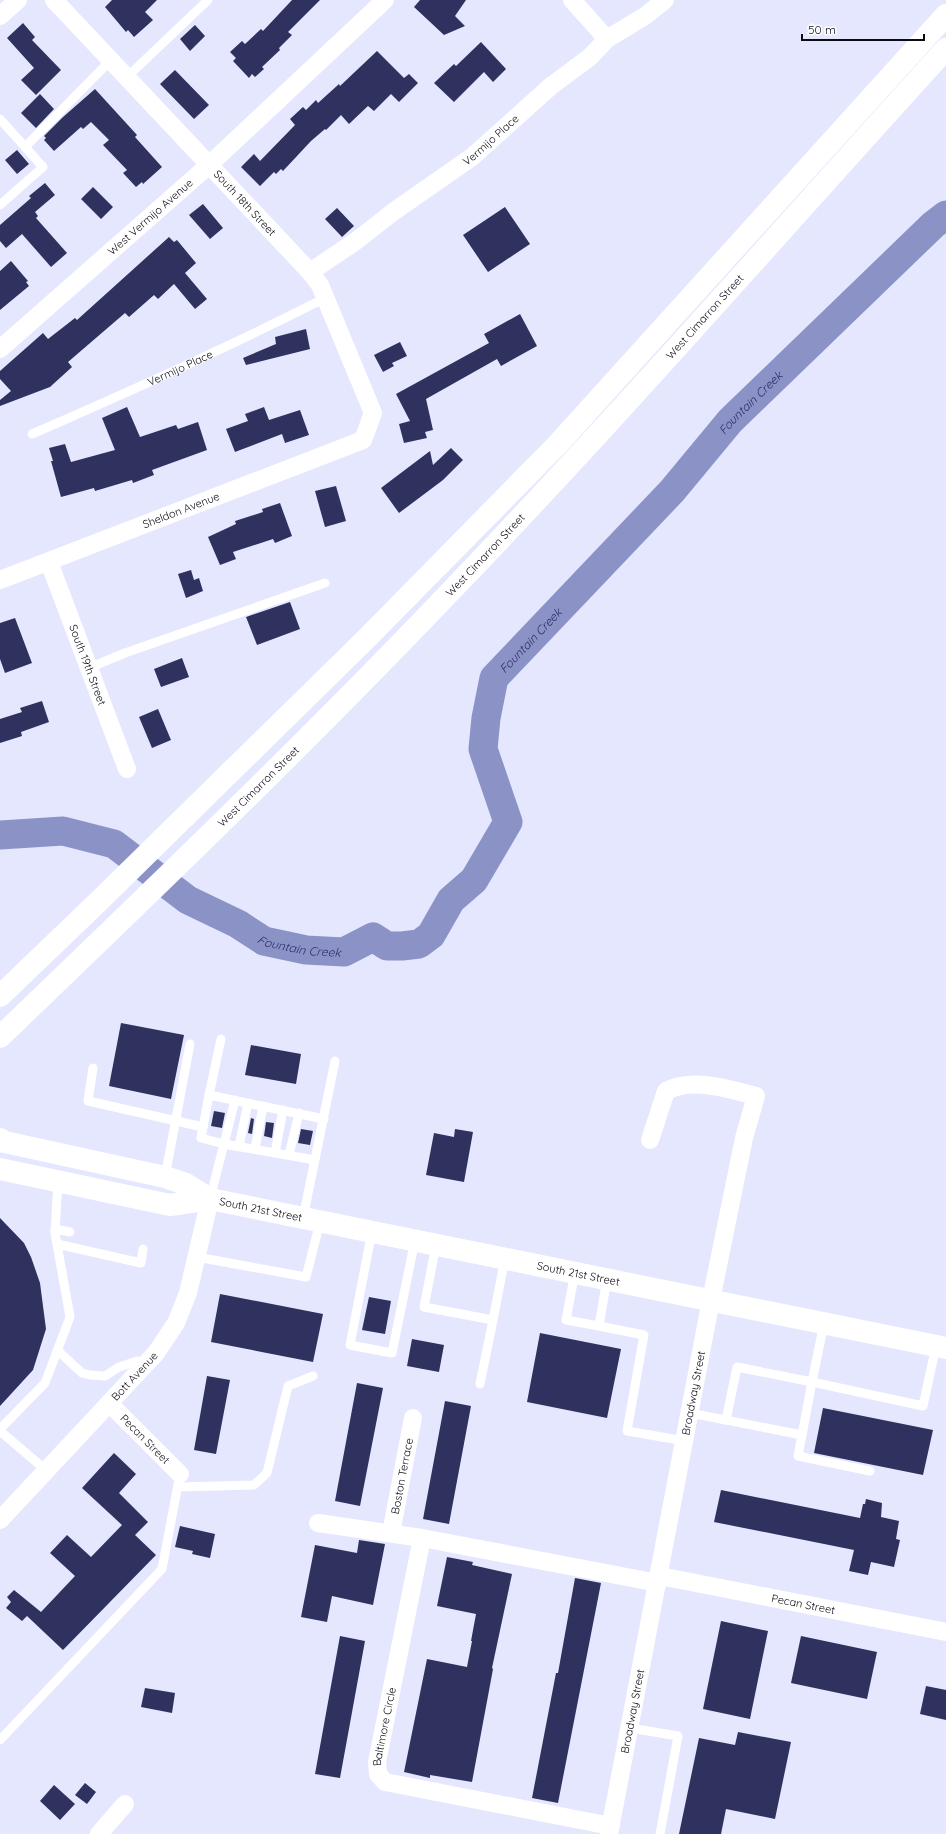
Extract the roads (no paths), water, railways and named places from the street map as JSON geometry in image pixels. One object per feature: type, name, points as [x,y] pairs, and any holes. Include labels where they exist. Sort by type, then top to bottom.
[{"type":"main road","name":"West Cimarron Street","points":[[0,996],[366,640],[557,445],[946,15]]},
{"type":"main road","name":"West Cimarron Street","points":[[0,1037],[321,725],[452,591],[583,452],[946,48]]},
{"type":"main road","name":"South 21st Street","points":[[1,1140],[165,1177],[186,1184],[210,1199]]},
{"type":"main road","name":"South 21st Street","points":[[0,1169],[170,1205],[210,1199],[941,1347]]},
{"type":"street","points":[[0,16],[18,0]]},
{"type":"street","name":"South 18th Street","points":[[54,0],[310,272],[320,285],[373,413],[363,440]]},
{"type":"street","name":"West Vermijo Avenue","points":[[0,349],[209,165],[385,0]]},
{"type":"street","points":[[572,0],[607,39]]},
{"type":"street","name":"Vermijo Place","points":[[310,272],[356,241],[393,212],[472,157],[551,86],[590,57],[607,39],[645,16],[665,0]]},
{"type":"street","name":"Sheldon Avenue","points":[[0,580],[363,440]]},
{"type":"street","name":"South 19th Street","points":[[49,562],[126,769]]},
{"type":"street","name":"Broadway Street","points":[[610,1832],[711,1300],[744,1138],[756,1096],[715,1085],[677,1085],[666,1091],[650,1140]]},
{"type":"street","name":"Bott Avenue","points":[[0,1520],[156,1353],[176,1323],[188,1293],[210,1199]]},
{"type":"street","name":"Pecan Street","points":[[109,1403],[179,1481]]},
{"type":"street","name":"Boston Terrace","points":[[391,1533],[413,1418]]},
{"type":"street","points":[[318,1523],[422,1538],[659,1579]]},
{"type":"street","name":"Baltimore Circle","points":[[422,1538],[377,1762],[378,1774],[385,1782],[610,1832]]},
{"type":"street","name":"Pecan Street","points":[[659,1579],[946,1632]]},
{"type":"street","points":[[99,1834],[125,1804]]},
{"type":"lane","points":[[126,78],[208,0]]},
{"type":"lane","points":[[26,146],[110,60]]},
{"type":"lane","points":[[0,119],[26,146],[43,167],[0,204]]},
{"type":"lane","name":"Vermijo Place","points":[[32,434],[114,399],[236,343],[325,298]]},
{"type":"lane","points":[[89,668],[126,653],[325,583]]},
{"type":"lane","points":[[221,1040],[201,1138],[224,1144],[315,1160]]},
{"type":"lane","points":[[165,1177],[190,1044]]},
{"type":"lane","points":[[197,1257],[306,1277],[315,1160],[335,1061]]},
{"type":"lane","points":[[93,1068],[88,1101],[203,1127]]},
{"type":"lane","points":[[209,1095],[324,1119]]},
{"type":"lane","points":[[210,1199],[235,1100]]},
{"type":"lane","points":[[239,1146],[248,1103]]},
{"type":"lane","points":[[255,1149],[263,1106]]},
{"type":"lane","points":[[275,1153],[283,1110]]},
{"type":"lane","points":[[289,1156],[299,1113]]},
{"type":"lane","points":[[47,1471],[0,1430],[45,1383],[70,1318],[55,1229],[58,1181]]},
{"type":"lane","points":[[55,1229],[70,1232]]},
{"type":"lane","points":[[372,1231],[350,1345],[392,1353],[426,1242]]},
{"type":"lane","points":[[426,1242],[424,1307],[493,1320]]},
{"type":"lane","points":[[57,1244],[140,1262],[143,1249]]},
{"type":"lane","points":[[480,1384],[505,1258]]},
{"type":"lane","points":[[575,1272],[566,1320],[644,1335],[627,1431],[685,1441]]},
{"type":"lane","points":[[599,1326],[608,1279]]},
{"type":"lane","points":[[824,1323],[798,1456],[870,1471]]},
{"type":"lane","points":[[726,1420],[737,1367],[923,1406],[941,1347]]},
{"type":"lane","points":[[57,1350],[82,1373],[90,1375],[105,1376],[119,1367],[137,1361],[147,1362]]},
{"type":"lane","points":[[0,1740],[162,1569],[179,1481],[254,1485],[267,1473],[288,1386],[313,1376]]},
{"type":"lane","points":[[690,1413],[802,1435]]},
{"type":"lane","points":[[630,1728],[678,1736],[660,1834]]},
{"type":"waterway","name":"Fountain Creek","points":[[0,835],[63,831],[114,844],[188,900],[238,924],[264,941],[306,950],[344,952],[373,937],[387,946],[419,944],[431,935],[451,900],[474,880],[508,822],[483,749],[486,718],[494,678],[672,491],[730,421],[933,225],[946,215]]}]
